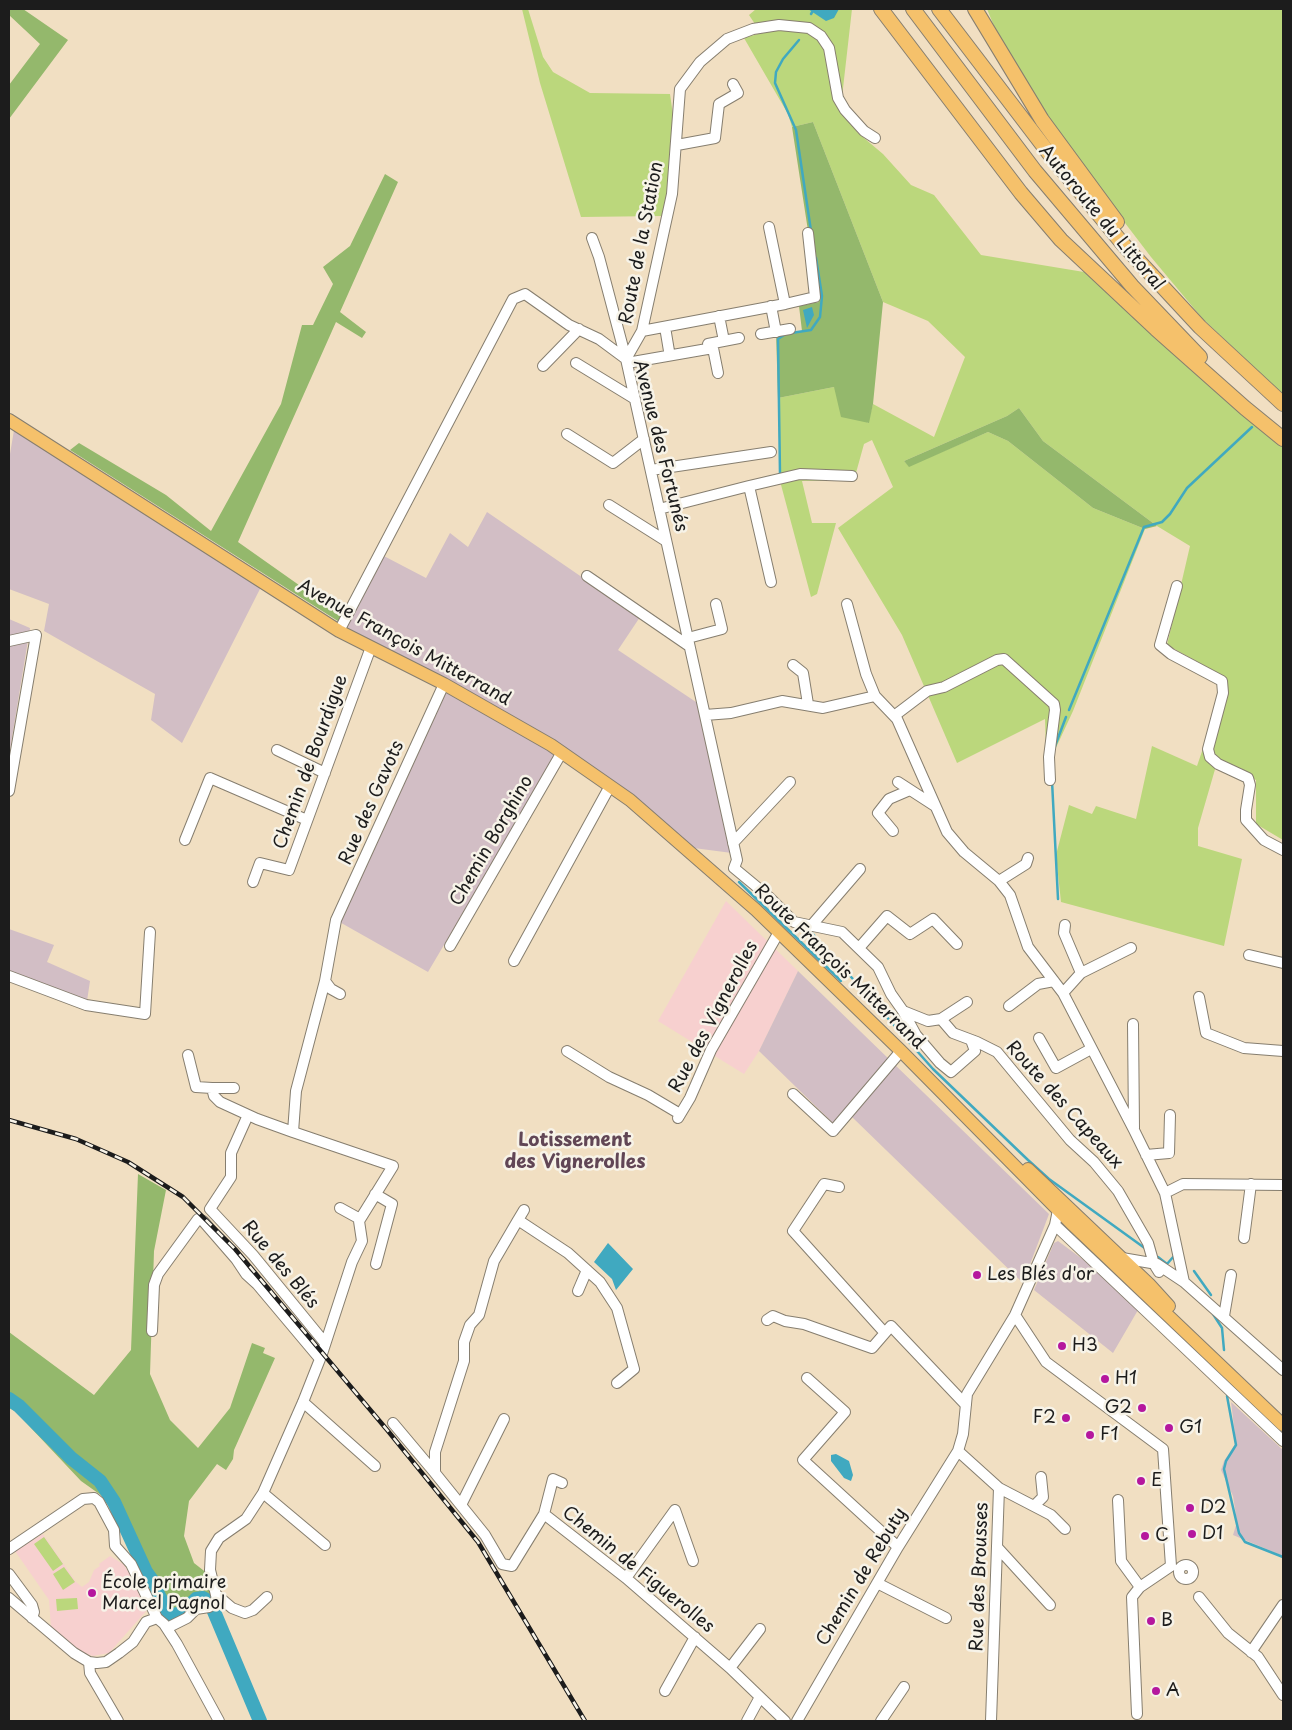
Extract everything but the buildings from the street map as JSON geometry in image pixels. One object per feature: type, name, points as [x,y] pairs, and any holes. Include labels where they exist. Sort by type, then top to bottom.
[{"type":"highway","points":[[881,9],[1021,192],[1061,240],[1163,335],[1283,439]]},
{"type":"highway","name":"Autoroute du Littoral","points":[[913,9],[1035,171],[1132,286],[1217,373],[1283,432]]},
{"type":"highway","name":"Autoroute du Littoral","points":[[939,9],[1051,156],[1122,244],[1200,327],[1283,404]]},
{"type":"highway","points":[[975,9],[1061,148],[1132,243],[1200,327]]},
{"type":"main road","name":"Avenue François Mitterrand","points":[[9,420],[339,631],[444,684],[562,752],[630,800],[699,859]]},
{"type":"main road","name":"Route François Mitterrand","points":[[699,859],[779,932],[953,1102]]},
{"type":"main road","points":[[953,1102],[1072,1224],[1283,1426]]},
{"type":"main road","points":[[953,1102],[1044,1182],[1140,1275],[1173,1310],[1283,1415]]},
{"type":"street","name":"Route de la Station","points":[[627,361],[642,331],[672,194],[680,89],[700,62],[736,35],[780,24],[803,26],[821,36],[829,48],[838,98],[850,117],[875,138]]},
{"type":"street","points":[[677,145],[715,138],[719,104],[738,93],[734,84]]},
{"type":"street","points":[[769,227],[785,304]]},
{"type":"street","points":[[642,331],[815,297],[808,233]]},
{"type":"street","points":[[592,238],[599,257],[627,361],[713,348],[718,373]]},
{"type":"street","name":"Avenue des Fortunés","points":[[339,631],[513,299],[525,294],[579,330],[599,339],[627,361],[733,843],[736,860],[734,868],[769,897],[794,922],[811,926]]},
{"type":"street","points":[[771,306],[776,332]]},
{"type":"street","points":[[719,316],[724,341]]},
{"type":"street","points":[[665,327],[669,351]]},
{"type":"street","points":[[761,334],[790,329]]},
{"type":"street","points":[[543,366],[579,330]]},
{"type":"street","points":[[708,344],[739,338]]},
{"type":"street","points":[[656,353],[685,348]]},
{"type":"street","points":[[576,363],[635,399]]},
{"type":"street","points":[[567,434],[613,463],[644,439]]},
{"type":"street","points":[[651,470],[771,452]]},
{"type":"street","points":[[659,509],[800,474],[852,476]]},
{"type":"street","points":[[749,486],[771,582]]},
{"type":"street","points":[[609,505],[666,541]]},
{"type":"street","points":[[587,576],[688,642],[722,629],[716,604]]},
{"type":"street","points":[[1178,586],[1160,645],[1171,654],[1222,681],[1223,693],[1208,749],[1210,757],[1218,764],[1248,778],[1250,785],[1246,820],[1264,840],[1283,850]]},
{"type":"street","points":[[847,604],[866,674],[875,696],[894,716],[947,832],[964,852],[999,881],[1010,896],[1028,947],[1063,993],[1146,1154],[1165,1193],[1184,1282]]},
{"type":"street","points":[[9,641],[36,635],[9,791]]},
{"type":"street","name":"Chemin de Bourdigue","points":[[253,882],[260,863],[289,870],[371,647]]},
{"type":"street","points":[[894,716],[927,691],[944,687],[997,660],[1004,659],[1054,704],[1055,710],[1049,757],[1050,780]]},
{"type":"street","points":[[793,665],[802,673],[808,704]]},
{"type":"street","name":"Rue des Gavots","points":[[293,1132],[296,1091],[325,981],[336,920],[444,684]]},
{"type":"street","points":[[705,715],[731,713],[782,701],[823,708],[875,696]]},
{"type":"street","points":[[277,750],[324,773]]},
{"type":"street","name":"Chemin Borghino","points":[[450,946],[562,752]]},
{"type":"street","points":[[185,840],[210,778],[307,820]]},
{"type":"street","points":[[733,843],[790,782]]},
{"type":"street","points":[[898,782],[935,806]]},
{"type":"street","points":[[514,961],[610,786]]},
{"type":"street","points":[[894,831],[878,813],[889,799],[910,790]]},
{"type":"street","points":[[999,881],[1026,864],[1028,858]]},
{"type":"street","points":[[860,869],[811,926],[842,932],[878,967],[891,994],[916,1035],[940,1063],[951,1072],[975,1051],[971,1040]]},
{"type":"street","points":[[859,948],[887,916],[910,934],[933,919],[957,944]]},
{"type":"street","points":[[1066,925],[1064,933],[1081,973]]},
{"type":"street","points":[[9,976],[86,1005],[145,1014],[150,932]]},
{"type":"street","name":"Rue des Vignerolles","points":[[568,1051],[609,1077],[648,1094],[679,1116],[711,1050],[779,932]]},
{"type":"street","points":[[1063,993],[1081,973],[1131,948]]},
{"type":"street","points":[[1249,955],[1283,963]]},
{"type":"street","points":[[325,981],[331,989],[340,994]]},
{"type":"street","points":[[1009,1006],[1038,984],[1054,981]]},
{"type":"street","points":[[1199,997],[1206,1033],[1244,1048],[1283,1050]]},
{"type":"street","points":[[903,1011],[928,1021],[941,1019],[967,1002]]},
{"type":"street","name":"Route des Capeaux","points":[[941,1019],[953,1034],[997,1052],[1070,1140],[1094,1162],[1118,1191],[1161,1269]]},
{"type":"street","points":[[1133,1024],[1134,1130]]},
{"type":"street","points":[[1039,1038],[1056,1068],[1091,1049]]},
{"type":"street","points":[[793,1094],[833,1131],[901,1051]]},
{"type":"street","points":[[188,1056],[195,1086],[199,1088],[234,1088]]},
{"type":"street","points":[[212,1088],[217,1099],[248,1115],[393,1166],[360,1219],[340,1208]]},
{"type":"street","name":"Rue des Blés","points":[[248,1115],[231,1153],[231,1177],[210,1209],[253,1255],[325,1343]]},
{"type":"street","points":[[1146,1154],[1169,1153],[1170,1115]]},
{"type":"street","points":[[839,1187],[824,1184],[793,1231],[884,1332]]},
{"type":"street","points":[[1165,1193],[1183,1184],[1283,1185]]},
{"type":"street","points":[[1244,1238],[1251,1184]]},
{"type":"street","points":[[376,1194],[392,1204],[376,1264]]},
{"type":"street","points":[[435,1473],[436,1452],[464,1361],[467,1334],[470,1326],[479,1315],[494,1261],[524,1210]]},
{"type":"street","points":[[958,1451],[963,1434],[967,1394],[1015,1315],[1055,1225],[1058,1210]]},
{"type":"street","name":"Rue des Blés","points":[[152,1331],[154,1285],[196,1219],[203,1221],[320,1359]]},
{"type":"street","name":"Rue des Blés","points":[[214,1602],[210,1570],[211,1550],[219,1538],[246,1519],[263,1493],[320,1359],[352,1262],[362,1241],[360,1219]]},
{"type":"street","points":[[518,1220],[568,1253],[600,1282],[617,1308],[634,1369],[617,1383]]},
{"type":"street","points":[[1055,1225],[1072,1224],[1081,1228],[1130,1274],[1140,1275],[1147,1271],[1161,1269]]},
{"type":"street","points":[[1055,1225],[1283,1442]]},
{"type":"street","points":[[241,1265],[253,1255]]},
{"type":"street","points":[[1122,1258],[1161,1269],[1184,1282],[1283,1370]]},
{"type":"street","points":[[578,1291],[587,1270]]},
{"type":"street","points":[[1224,1316],[1231,1275]]},
{"type":"street","points":[[1015,1315],[1046,1362],[1163,1449],[1177,1569],[1140,1587],[1132,1598],[1137,1714]]},
{"type":"street","points":[[767,1320],[773,1316],[785,1322],[804,1324],[872,1348],[890,1326],[966,1405]]},
{"type":"street","points":[[807,1378],[845,1412],[803,1460],[898,1546]]},
{"type":"street","points":[[303,1402],[374,1466]]},
{"type":"street","points":[[461,1505],[504,1419]]},
{"type":"street","name":"Chemin de Figuerolles","points":[[392,1423],[486,1537],[502,1564],[512,1566],[544,1514],[626,1578],[695,1637],[785,1721]]},
{"type":"street","name":"Chemin de Rebuty","points":[[797,1721],[898,1546],[958,1451]]},
{"type":"street","name":"Rue des Brousses","points":[[958,1451],[999,1488],[991,1721]]},
{"type":"street","points":[[1034,1506],[1043,1497],[1041,1477]]},
{"type":"street","points":[[544,1514],[553,1479],[562,1483]]},
{"type":"street","points":[[999,1488],[1051,1515],[1065,1529]]},
{"type":"street","points":[[263,1493],[325,1545]]},
{"type":"street","points":[[9,1549],[83,1498],[94,1498],[99,1502],[114,1530],[115,1546],[131,1564],[157,1618],[167,1628],[219,1721]]},
{"type":"street","points":[[1118,1500],[1121,1561],[1140,1587]]},
{"type":"street","points":[[626,1578],[675,1510],[693,1561]]},
{"type":"street","points":[[997,1547],[1050,1605]]},
{"type":"street","points":[[9,1574],[32,1604],[34,1612],[32,1618]]},
{"type":"street","points":[[877,1583],[946,1618]]},
{"type":"street","points":[[167,1628],[187,1618],[196,1609],[214,1602],[245,1613],[253,1610],[267,1597]]},
{"type":"street","points":[[1199,1597],[1228,1633],[1251,1652],[1276,1681],[1283,1695]]},
{"type":"street","points":[[9,1598],[74,1653],[89,1662],[101,1663],[110,1659],[133,1642],[146,1622],[157,1618]]},
{"type":"street","points":[[1251,1652],[1283,1605]]},
{"type":"street","points":[[730,1668],[760,1629]]},
{"type":"street","points":[[665,1691],[695,1637]]},
{"type":"street","points":[[89,1662],[90,1673],[118,1721]]},
{"type":"street","points":[[881,1721],[904,1686]]},
{"type":"street","points":[[747,1721],[760,1697]]},
{"type":"shaded area","points":[[15,424],[263,583],[182,743],[151,720],[155,694],[44,631],[49,604],[9,589],[9,460]]},
{"type":"shaded area","points":[[487,512],[640,617],[618,650],[699,704],[732,853],[686,847],[559,750],[428,972],[336,920],[443,684],[339,631],[380,554],[426,578],[450,533],[468,547]]},
{"type":"shaded area","points":[[9,619],[30,628],[9,756]]},
{"type":"shaded area","points":[[726,901],[798,971],[759,1051],[744,1074],[658,1021]]},
{"type":"shaded area","points":[[9,929],[54,945],[47,962],[90,981],[87,1001],[9,976]]},
{"type":"shaded area","points":[[798,971],[1049,1214],[1023,1283],[852,1117],[833,1123],[759,1051]]},
{"type":"shaded area","points":[[1058,1241],[1085,1261],[1138,1310],[1113,1353],[1034,1290],[1054,1243]]},
{"type":"shaded area","points":[[1231,1402],[1283,1450],[1283,1556],[1233,1535],[1237,1522],[1233,1496],[1221,1470],[1224,1461],[1236,1443]]},
{"type":"shaded area","name":"École primaire Marcel Pagnol","points":[[43,1534],[76,1582],[82,1587],[89,1582],[94,1570],[100,1566],[99,1564],[110,1556],[123,1564],[129,1572],[148,1609],[109,1653],[93,1656],[80,1652],[51,1627],[49,1600],[15,1551]]},
{"type":"green space","points":[[10,9],[23,9],[68,40],[9,119],[9,85],[40,44],[9,15]]},
{"type":"green space","points":[[522,9],[528,9],[543,57],[553,72],[590,93],[670,94],[674,122],[669,188],[662,216],[581,217],[540,83]]},
{"type":"green space","points":[[756,9],[852,9],[842,97],[836,66],[816,29],[775,21],[755,24],[749,15]]},
{"type":"green space","points":[[987,9],[1283,9],[1283,395],[1202,318],[1151,257],[1057,134],[994,26]]},
{"type":"green space","points":[[775,29],[793,29],[814,34],[824,46],[836,104],[858,133],[883,154],[911,185],[934,195],[981,255],[1084,272],[1283,445],[1283,840],[1256,824],[1256,780],[1218,759],[1198,828],[1198,846],[1242,859],[1224,946],[1061,902],[1056,855],[1069,805],[1092,814],[1096,806],[1136,819],[1152,746],[1197,766],[1227,678],[1167,645],[1190,546],[1157,526],[1043,441],[1019,408],[1007,416],[904,461],[909,466],[988,432],[1008,441],[1093,508],[1145,529],[1073,711],[1054,752],[1047,782],[1045,719],[957,763],[902,635],[838,528],[893,487],[872,440],[864,444],[854,480],[802,481],[812,523],[836,523],[817,594],[811,597],[780,481],[778,398],[834,387],[868,423],[873,404],[934,437],[965,357],[928,321],[883,302],[813,122],[792,127],[788,114],[744,38]]},
{"type":"green space","points":[[813,122],[883,302],[873,404],[869,423],[841,417],[834,387],[778,398],[776,332],[802,331],[799,306],[819,302],[792,127]]},
{"type":"green space","points":[[385,174],[398,182],[340,312],[366,332],[362,338],[336,322],[238,542],[340,614],[341,623],[70,450],[79,443],[166,495],[211,531],[281,404],[302,325],[313,325],[333,284],[323,267],[350,246]]},
{"type":"green space","points":[[1019,408],[1043,441],[1157,526],[1145,529],[1093,508],[1008,441],[988,432],[909,467],[904,461],[1007,416]]},
{"type":"green space","points":[[138,1174],[166,1190],[154,1251],[150,1374],[170,1420],[198,1448],[230,1408],[252,1343],[265,1348],[263,1353],[275,1358],[234,1450],[233,1459],[226,1470],[217,1464],[189,1501],[184,1536],[194,1563],[208,1574],[215,1596],[166,1620],[105,1498],[81,1481],[15,1411],[9,1408],[9,1332],[94,1395],[131,1350]]},
{"type":"green space","points":[[44,1537],[63,1564],[53,1571],[34,1544]]},
{"type":"green space","points":[[64,1567],[75,1582],[63,1590],[53,1574]]},
{"type":"green space","points":[[77,1598],[78,1609],[57,1611],[56,1599]]},
{"type":"water","points":[[808,9],[839,9],[834,18],[826,21]]},
{"type":"water","points":[[812,307],[814,315],[807,328],[803,310]]},
{"type":"water","points":[[608,1243],[633,1269],[616,1290],[612,1279],[594,1262]]},
{"type":"water","points":[[836,1454],[849,1461],[853,1475],[851,1481],[844,1478],[831,1461],[831,1455]]},
{"type":"waterway","points":[[811,14],[814,9]]},
{"type":"waterway","points":[[799,40],[783,59],[776,72],[775,83],[796,130],[811,231]]},
{"type":"waterway","points":[[791,333],[811,330],[820,317],[822,296],[816,258]]},
{"type":"waterway","points":[[780,474],[778,339],[784,335]]},
{"type":"waterway","points":[[1069,710],[1144,527],[1162,522],[1170,514],[1187,488],[1252,427]]},
{"type":"waterway","points":[[1055,746],[1066,717]]},
{"type":"waterway","points":[[1052,781],[1058,899]]},
{"type":"waterway","points":[[739,882],[841,981]]},
{"type":"waterway","points":[[812,933],[933,1069],[1028,1160],[1049,1179],[1146,1249]]},
{"type":"waterway","points":[[1158,1257],[1167,1264],[1174,1256]]},
{"type":"waterway","points":[[1194,1271],[1211,1295]]},
{"type":"waterway","points":[[1213,1314],[1222,1328],[1224,1350]]},
{"type":"waterway","points":[[1227,1396],[1236,1445],[1226,1461],[1224,1469],[1239,1533],[1245,1542],[1283,1557]]},
{"type":"waterway","points":[[9,1399],[19,1406],[71,1458],[100,1481],[114,1502],[146,1572],[157,1587],[157,1592],[170,1616],[181,1613],[196,1599],[203,1598],[210,1602],[260,1721]]},
{"type":"railway","points":[[9,1120],[76,1139],[128,1162],[183,1197],[235,1249],[388,1431],[478,1542],[585,1721]]},
{"type":"place","name":"Les Blés d'or","points":[[977,1275]]},
{"type":"place","name":"H3","points":[[1062,1346]]},
{"type":"place","name":"H1","points":[[1105,1379]]},
{"type":"place","name":"G2","points":[[1142,1408]]},
{"type":"place","name":"F2","points":[[1066,1418]]},
{"type":"place","name":"G1","points":[[1169,1428]]},
{"type":"place","name":"F1","points":[[1090,1435]]},
{"type":"place","name":"E","points":[[1141,1481]]},
{"type":"place","name":"D2","points":[[1190,1508]]},
{"type":"place","name":"D1","points":[[1192,1534]]},
{"type":"place","name":"C","points":[[1145,1536]]},
{"type":"place","name":"École primaire Marcel Pagnol","points":[[92,1593]]},
{"type":"place","name":"B","points":[[1151,1621]]},
{"type":"place","name":"A","points":[[1156,1691]]},
{"type":"district","name":"Lotissement des Vignerolles","points":[[575,1152]]}]
